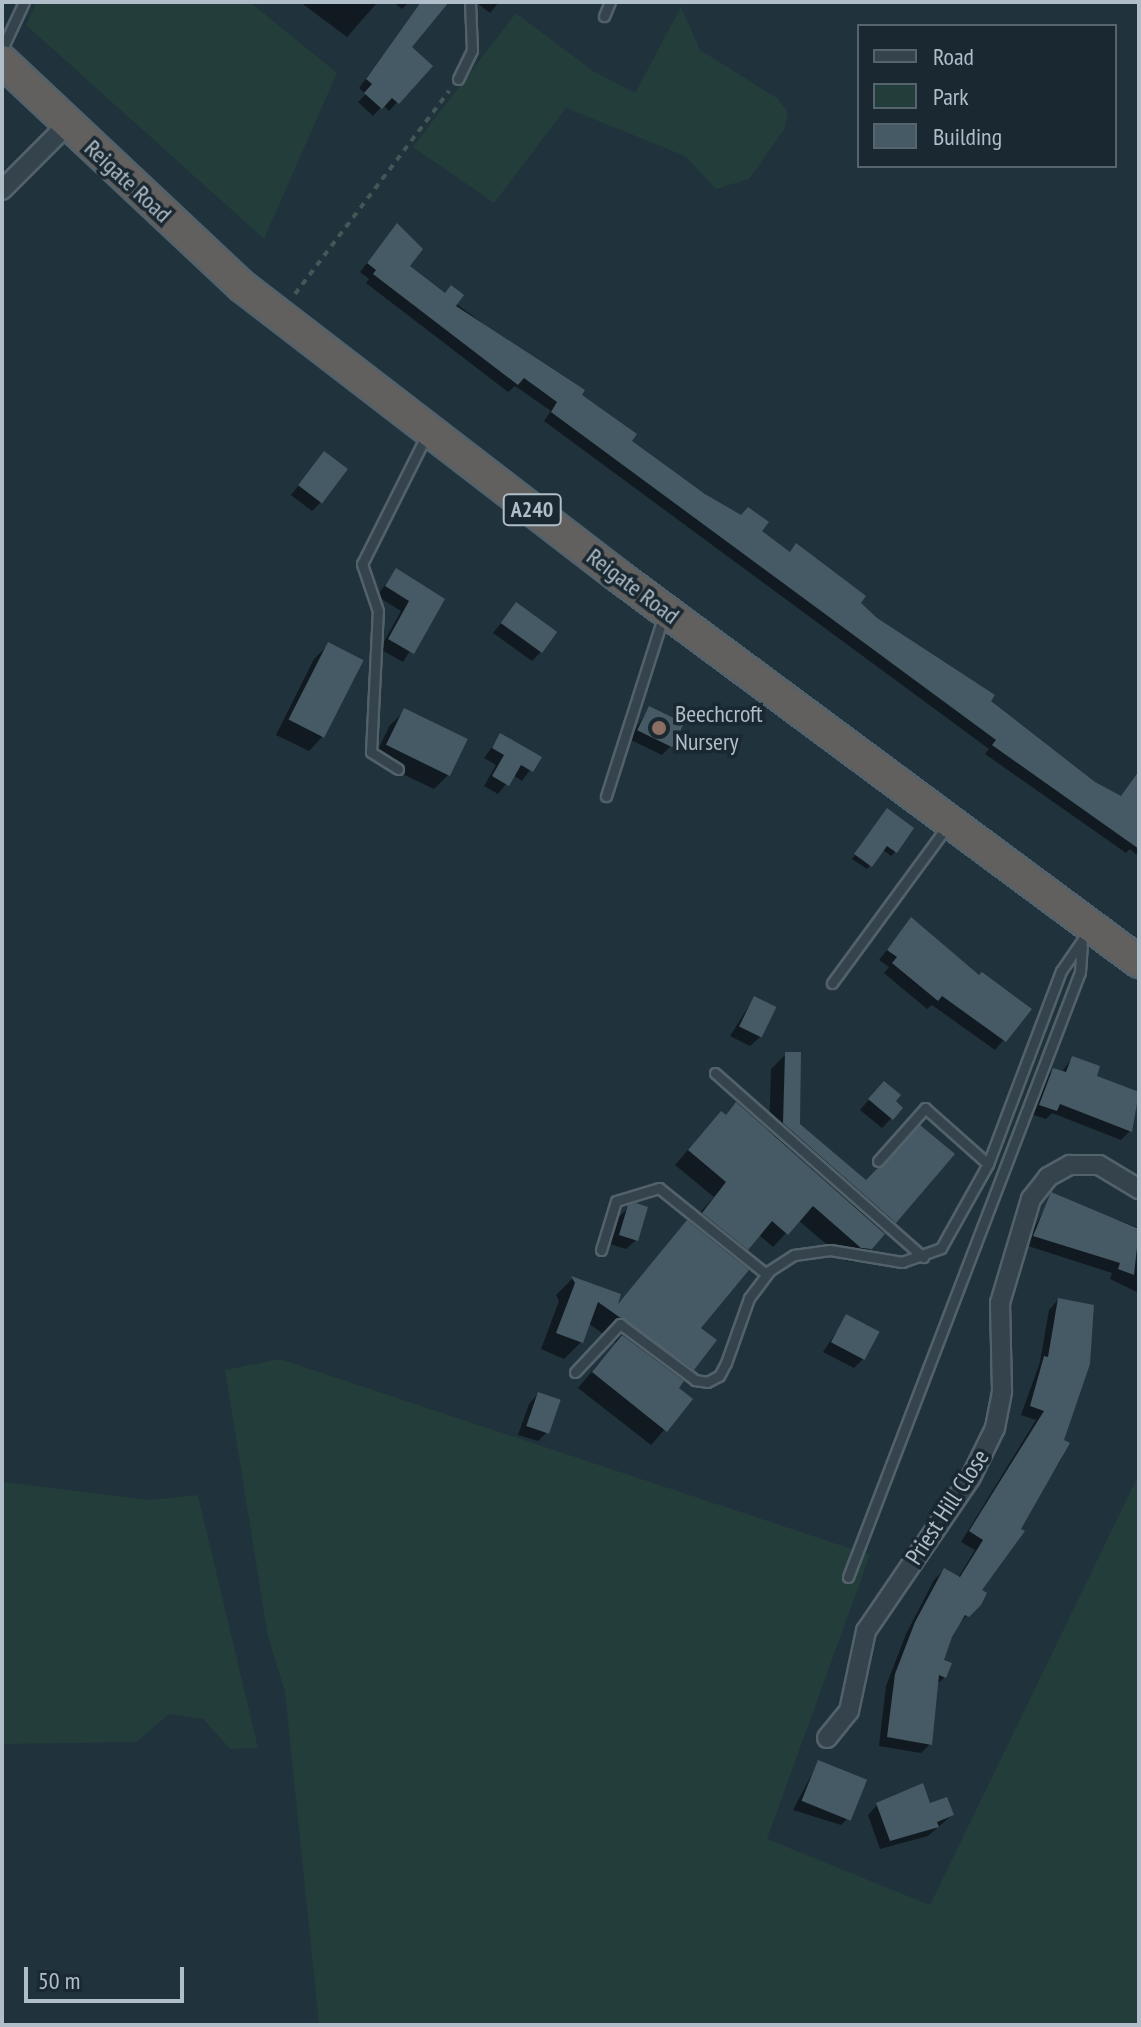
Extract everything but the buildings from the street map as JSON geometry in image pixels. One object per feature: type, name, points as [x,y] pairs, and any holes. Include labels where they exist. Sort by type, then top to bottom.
[{"type":"highway","name":"Reigate Road","points":[[2,61],[67,125],[279,316],[665,611],[950,822],[1086,936],[1139,962]]},
{"type":"street","points":[[2,190],[67,125]]},
{"type":"street","name":"Priest Hill Close","points":[[827,1738],[849,1711],[866,1631],[971,1477],[995,1428],[1002,1391],[1000,1303],[1031,1199],[1048,1177],[1070,1165],[1099,1165],[1139,1189]]},
{"type":"lane","points":[[2,49],[24,2]]},
{"type":"lane","points":[[458,79],[472,50],[470,2]]},
{"type":"lane","points":[[604,16],[610,2]]},
{"type":"lane","points":[[398,769],[371,752],[378,611],[362,564],[429,431]]},
{"type":"lane","points":[[606,796],[665,611]]},
{"type":"lane","points":[[832,983],[950,822]]},
{"type":"lane","points":[[575,1372],[620,1324],[695,1380],[719,1376],[749,1298],[766,1274],[794,1255],[830,1250],[902,1262],[941,1248],[988,1164],[1061,971],[1086,936]]},
{"type":"lane","points":[[848,1577],[1080,972],[1086,936]]},
{"type":"lane","points":[[715,1073],[923,1257]]},
{"type":"lane","points":[[878,1161],[925,1108],[988,1164]]},
{"type":"lane","points":[[601,1250],[616,1201],[659,1188],[766,1274]]},
{"type":"path","points":[[279,316],[458,79]]},
{"type":"green space","points":[[37,2],[250,2],[337,73],[264,239],[26,25]]},
{"type":"green space","points":[[681,7],[700,50],[777,98],[788,112],[785,128],[749,179],[716,189],[685,156],[566,108],[494,203],[413,147],[516,13],[593,71],[635,93]]},
{"type":"green space","points":[[280,1359],[870,1555],[767,1839],[930,1905],[1139,1474],[1139,2025],[319,2025],[285,1692],[268,1637],[225,1370]]},
{"type":"green space","points":[[2,1482],[149,1500],[198,1495],[258,1748],[230,1749],[203,1719],[169,1714],[136,1742],[2,1744]]},
{"type":"place","name":"Beechcroft Nursery","points":[[659,728]]}]
